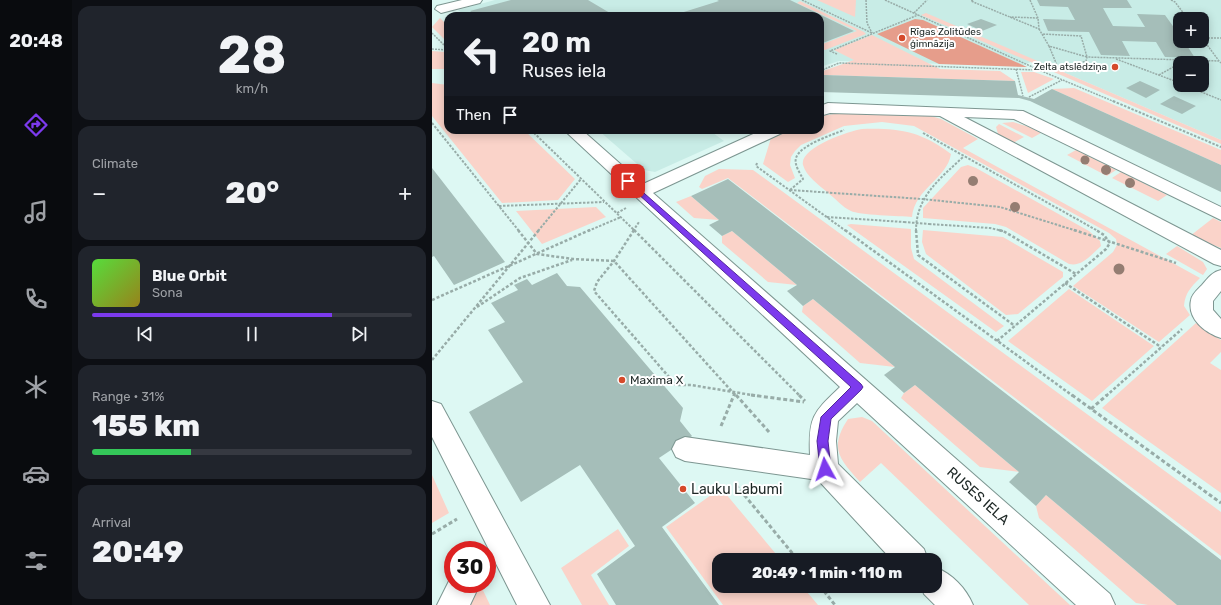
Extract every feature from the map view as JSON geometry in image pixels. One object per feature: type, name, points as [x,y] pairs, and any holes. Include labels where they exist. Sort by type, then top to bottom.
[{"type":"street","points":[[440,9],[476,0]]},
{"type":"street","points":[[824,110],[828,108],[1017,114],[1221,214]]},
{"type":"street","points":[[943,112],[1221,259]]},
{"type":"street","name":"RUSES IELA","points":[[576,134],[1099,605]]},
{"type":"street","points":[[646,197],[768,134]]},
{"type":"street","points":[[1221,277],[1202,299],[1202,312],[1212,324],[1221,329]]},
{"type":"street","points":[[825,469],[823,441],[826,417],[857,387]]},
{"type":"street","points":[[432,412],[491,541]]},
{"type":"street","points":[[697,451],[825,469],[906,553]]},
{"type":"street","points":[[496,549],[534,605]]},
{"type":"street","points":[[942,589],[957,605]]},
{"type":"street","points":[[453,605],[459,593]]},
{"type":"path","points":[[802,0],[873,33]]},
{"type":"path","points":[[866,0],[867,24],[873,33]]},
{"type":"path","points":[[885,0],[1062,80],[1221,147]]},
{"type":"path","points":[[914,13],[927,0]]},
{"type":"path","points":[[974,0],[971,1],[1039,29]]},
{"type":"path","points":[[1030,0],[1038,18],[1039,29],[1049,46],[1059,70],[1086,61],[1088,57]]},
{"type":"path","points":[[1171,0],[1175,2],[1183,12]]},
{"type":"path","points":[[838,54],[830,50],[918,15]]},
{"type":"path","points":[[1010,17],[1038,18]]},
{"type":"path","points":[[432,33],[444,46]]},
{"type":"path","points":[[1042,34],[1081,36],[1088,57]]},
{"type":"path","points":[[1209,38],[1221,38]]},
{"type":"path","points":[[1049,46],[1088,57],[1173,61]]},
{"type":"path","points":[[1209,47],[1220,62]]},
{"type":"path","points":[[432,49],[444,50]]},
{"type":"path","points":[[1114,58],[1173,80]]},
{"type":"path","points":[[1209,62],[1220,62]]},
{"type":"path","points":[[824,69],[839,63],[1040,70]]},
{"type":"path","points":[[1159,75],[1173,67]]},
{"type":"path","points":[[1016,69],[1024,96]]},
{"type":"path","points":[[1029,97],[1062,80]]},
{"type":"path","points":[[1201,92],[1221,100]]},
{"type":"path","points":[[432,123],[537,254],[573,259],[614,261],[735,393],[797,464]]},
{"type":"path","points":[[790,190],[803,179],[796,166],[795,159],[798,154],[806,148],[848,128]]},
{"type":"path","points":[[920,131],[1104,235],[1110,243]]},
{"type":"path","points":[[535,134],[634,230],[807,402],[676,384],[594,291],[597,282],[614,261],[634,230],[646,197]]},
{"type":"path","points":[[770,134],[756,166],[1221,503]]},
{"type":"path","points":[[964,156],[922,199],[918,208],[918,255],[1015,326]]},
{"type":"path","points":[[432,360],[511,266],[581,178]]},
{"type":"path","points":[[790,190],[922,199],[1000,208],[1180,264]]},
{"type":"path","points":[[499,206],[605,202]]},
{"type":"path","points":[[826,216],[990,228],[1005,232],[1076,274]]},
{"type":"path","points":[[432,300],[620,217]]},
{"type":"path","points":[[997,341],[1106,249],[1110,243]]},
{"type":"path","points":[[474,309],[520,278],[573,259]]},
{"type":"path","points":[[1065,283],[1161,347]]},
{"type":"path","points":[[1091,409],[1202,312]]},
{"type":"path","points":[[735,393],[697,451],[792,553]]},
{"type":"path","points":[[826,593],[835,605]]},
{"type":"shaded area","points":[[495,0],[1221,0],[1221,140],[1035,60],[1022,66],[839,61],[824,66],[824,12],[461,12],[458,10]]},
{"type":"shaded area","points":[[817,0],[856,0],[855,17]]},
{"type":"shaded area","points":[[800,1],[823,12],[816,12],[797,3]]},
{"type":"shaded area","points":[[824,13],[866,34],[824,50],[824,43],[857,31],[824,16]]},
{"type":"shaded area","points":[[926,13],[1221,140],[1221,144],[921,15]]},
{"type":"shaded area","points":[[440,18],[444,22],[444,39],[432,27]]},
{"type":"shaded area","points":[[915,19],[923,20],[1027,67],[939,64],[877,34]]},
{"type":"shaded area","points":[[872,35],[940,69],[1000,71],[1015,81],[824,75],[824,71],[854,60],[834,50]]},
{"type":"shaded area","points":[[432,51],[444,52],[444,69],[432,69]]},
{"type":"shaded area","points":[[1021,72],[1034,72],[1054,79],[1028,93]]},
{"type":"shaded area","points":[[432,83],[444,84],[444,131],[432,116]]},
{"type":"shaded area","points":[[1074,88],[1221,150],[1221,165],[1052,89]]},
{"type":"shaded area","points":[[841,113],[931,116],[941,119],[978,139],[963,148],[1200,278],[1191,287],[1186,297],[1184,306],[1190,315],[1159,342],[1073,286],[1113,252],[1117,245],[1116,239],[1109,233],[914,126],[882,122],[844,126],[801,145],[791,157],[790,165],[795,178],[788,182],[763,164],[771,138],[780,134],[824,134],[824,115]]},
{"type":"shaded area","points":[[1013,122],[1041,133],[1032,138],[1002,123]]},
{"type":"shaded area","points":[[999,124],[1024,137],[1013,143],[998,134],[996,127]]},
{"type":"shaded area","points":[[862,129],[887,129],[909,132],[930,140],[951,154],[944,170],[919,198],[914,207],[912,217],[851,211],[810,177],[805,169],[803,165],[804,159],[809,152],[816,147],[826,141]]},
{"type":"shaded area","points":[[446,134],[528,134],[575,179],[558,200],[502,203]]},
{"type":"shaded area","points":[[603,134],[714,134],[724,141],[655,172],[644,170]]},
{"type":"shaded area","points":[[1076,150],[1116,170],[1107,176],[1067,155]]},
{"type":"shaded area","points":[[968,165],[1089,231],[1100,241],[1101,246],[1082,262],[1078,264],[1069,264],[1006,227],[995,224],[923,218],[923,208],[961,167]]},
{"type":"shaded area","points":[[719,169],[753,170],[1221,512],[1221,556],[728,178],[702,189],[699,187],[705,176]]},
{"type":"shaded area","points":[[1121,172],[1167,195],[1158,201],[1112,178]]},
{"type":"shaded area","points":[[691,196],[719,220],[694,218],[676,202]]},
{"type":"shaded area","points":[[596,207],[606,217],[542,244],[516,211]]},
{"type":"shaded area","points":[[1213,218],[1221,222],[1221,248],[1190,236]]},
{"type":"shaded area","points":[[851,224],[911,229],[911,248],[914,259],[1004,326],[996,332],[847,225]]},
{"type":"shaded area","points":[[923,230],[1003,237],[1063,272],[1063,277],[1018,314],[1006,315],[926,254],[922,242]]},
{"type":"shaded area","points":[[732,231],[797,285],[768,282],[722,243],[722,236]]},
{"type":"shaded area","points":[[1177,246],[1203,262],[1207,269],[1203,275],[1166,254]]},
{"type":"shaded area","points":[[1069,289],[1154,346],[1092,401],[1008,341]]},
{"type":"shaded area","points":[[813,299],[895,367],[860,363],[802,312],[803,306]]},
{"type":"shaded area","points":[[1196,323],[1221,340],[1221,352],[1210,363],[1221,370],[1221,493],[1102,408]]},
{"type":"shaded area","points":[[915,385],[1019,472],[980,467],[901,398],[904,393]]},
{"type":"shaded area","points":[[862,417],[872,421],[1070,605],[1029,605],[881,463],[860,482],[842,460],[838,446],[842,429],[848,419]]},
{"type":"shaded area","points":[[432,475],[449,513],[432,523]]},
{"type":"shaded area","points":[[721,488],[775,553],[712,553],[712,590],[666,527]]},
{"type":"shaded area","points":[[1046,495],[1177,605],[1148,605],[1136,603],[1039,518],[1036,506]]},
{"type":"shaded area","points":[[618,529],[629,546],[591,575],[609,605],[582,605],[561,568]]},
{"type":"shaded area","points":[[473,593],[484,593],[490,605],[464,605]]},
{"type":"shaded area","points":[[714,593],[808,593],[818,605],[723,605]]},
{"type":"building","points":[[511,0],[588,0],[608,12],[471,12],[470,11]]},
{"type":"building","points":[[717,0],[790,0],[815,12],[684,12],[719,1]]},
{"type":"building","points":[[1037,0],[1127,0],[1132,8],[1103,8],[1113,26],[1145,27],[1137,14],[1165,15],[1173,26],[1173,48],[1189,48],[1194,56],[1165,57],[1156,42],[1122,41],[1130,56],[1101,55],[1089,32],[1048,31],[1043,19],[1075,20],[1068,7],[1040,6]]},
{"type":"building","points":[[824,16],[854,31],[824,42]]},
{"type":"building","points":[[981,19],[997,25],[982,31],[967,24]]},
{"type":"building","points":[[824,75],[1015,81],[1018,95],[1034,99],[1052,89],[1221,165],[1221,192],[1030,101],[1019,98],[824,92]]},
{"type":"building","points":[[1140,81],[1160,90],[1146,98],[1126,88]]},
{"type":"building","points":[[1174,96],[1196,106],[1182,114],[1160,104]]},
{"type":"building","points":[[432,168],[505,262],[454,285],[434,256],[432,257]]},
{"type":"building","points":[[728,179],[1221,560],[1221,605],[1177,605],[1046,495],[1036,506],[1009,482],[1019,472],[915,385],[904,393],[884,375],[895,367],[813,299],[803,306],[787,291],[797,285],[732,231],[722,236],[709,225],[719,220],[691,196]]},
{"type":"building","points":[[557,273],[567,286],[580,287],[683,408],[680,421],[692,436],[659,458],[695,503],[662,527],[719,605],[616,605],[597,574],[635,546],[580,465],[521,502],[469,412],[523,382],[488,330],[505,322],[491,303],[518,290],[514,285],[527,279],[532,285]]},
{"type":"place","name":"Rīgas Zolitūdes ģimnāzija","points":[[902,38]]},
{"type":"place","name":"Zelta atslēdziņa","points":[[1115,67]]},
{"type":"place","name":"Maxima X","points":[[622,380]]},
{"type":"place","name":"Lauku Labumi","points":[[683,489]]},
{"type":"route","points":[[628,181],[857,387],[826,417],[823,441],[825,469]]}]
